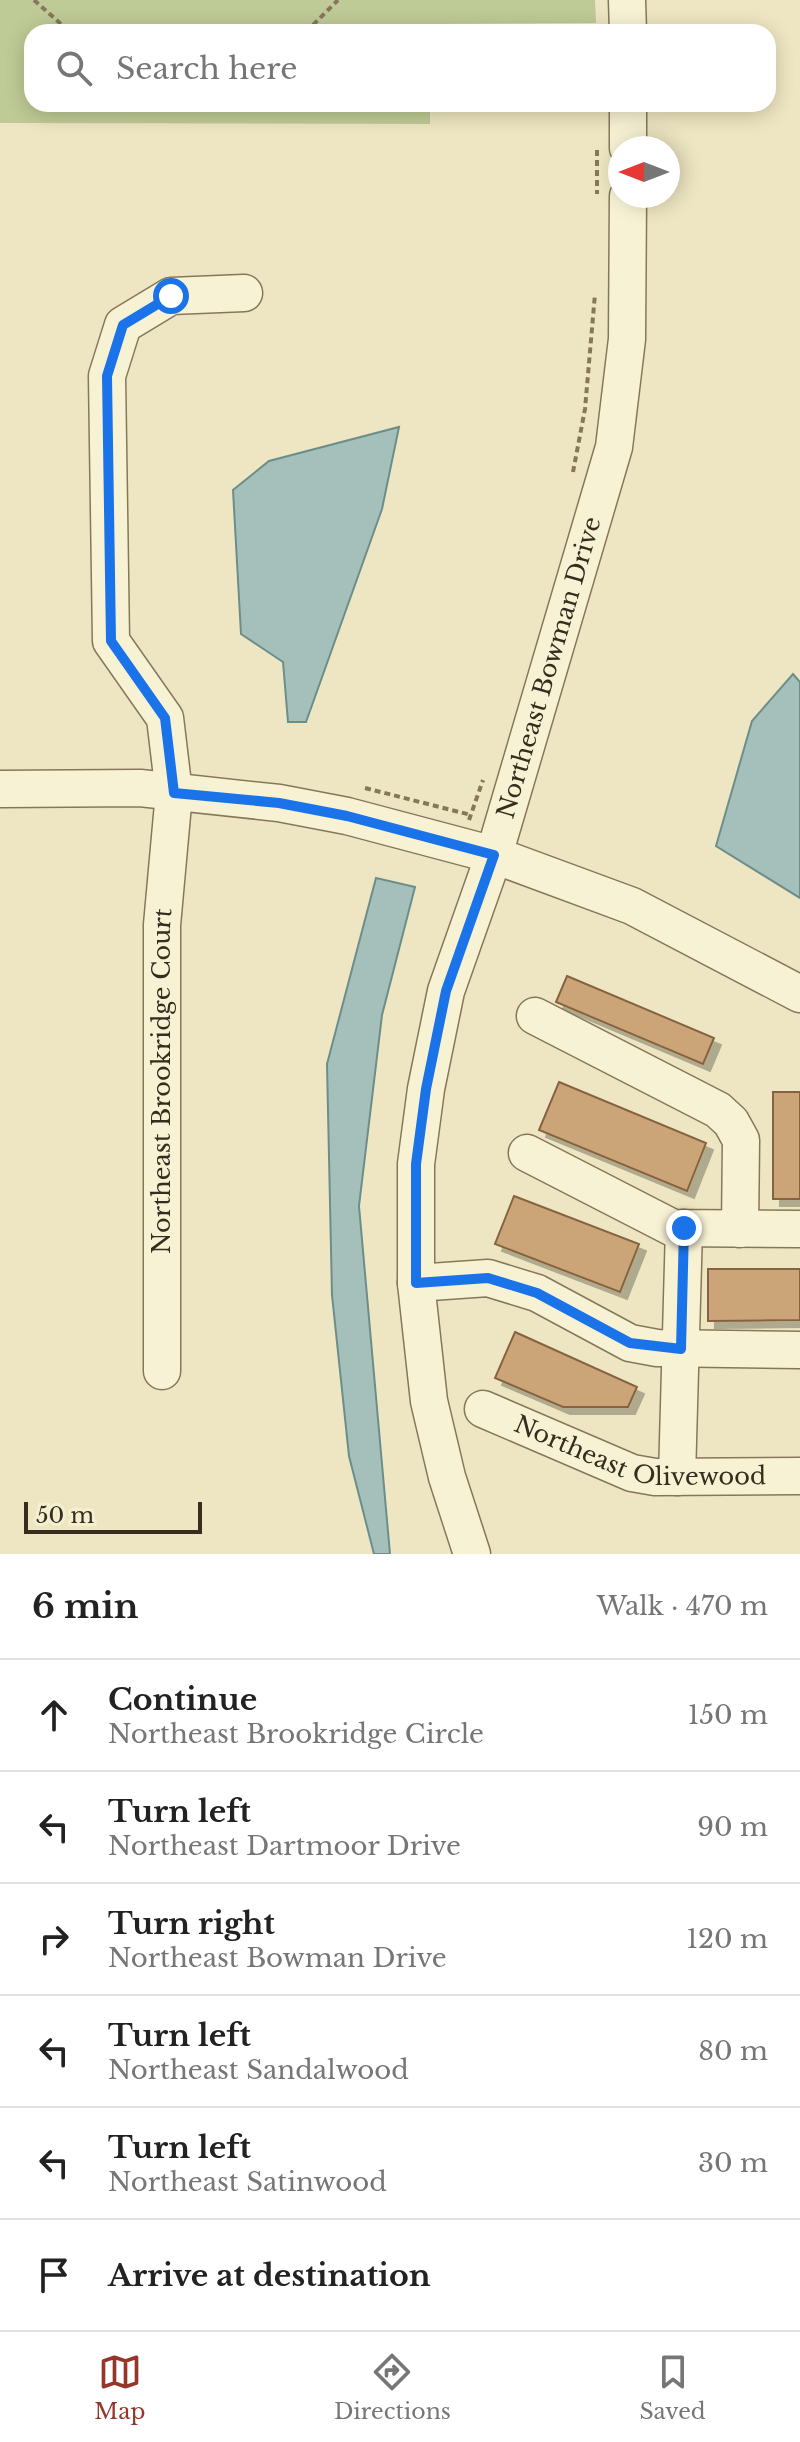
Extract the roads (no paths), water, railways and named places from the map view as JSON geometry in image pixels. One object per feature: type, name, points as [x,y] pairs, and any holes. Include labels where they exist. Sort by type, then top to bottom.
[{"type":"street","points":[[627,0],[628,24]]},
{"type":"street","points":[[628,112],[628,136]]},
{"type":"street","name":"Northeast Bowman Drive","points":[[472,1554],[447,1477],[429,1401],[416,1283],[416,1164],[426,1089],[446,991],[494,855],[614,447],[627,339],[628,208]]},
{"type":"street","name":"Northeast Brookridge Court","points":[[162,1371],[162,925],[174,793],[165,718],[111,641],[107,376],[123,325],[171,296],[244,293]]},
{"type":"street","points":[[0,789],[140,788],[279,803],[347,816],[494,855],[632,906],[800,994]]},
{"type":"street","points":[[535,1016],[718,1110],[731,1122],[741,1140],[740,1229]]},
{"type":"street","points":[[527,1153],[673,1228],[800,1229]]},
{"type":"street","points":[[677,1477],[684,1228]]},
{"type":"street","points":[[416,1283],[488,1278],[537,1293],[630,1343],[681,1349],[800,1350]]},
{"type":"street","name":"Northeast Olivewood","points":[[483,1409],[615,1467],[655,1477],[800,1476]]},
{"type":"water","points":[[399,427],[382,509],[306,722],[288,722],[283,662],[241,634],[233,490],[269,461]]},
{"type":"water","points":[[793,674],[800,682],[800,898],[716,846],[752,721]]},
{"type":"water","points":[[376,878],[415,887],[382,1015],[359,1206],[390,1554],[374,1554],[349,1456],[332,1295],[327,1064]]}]
